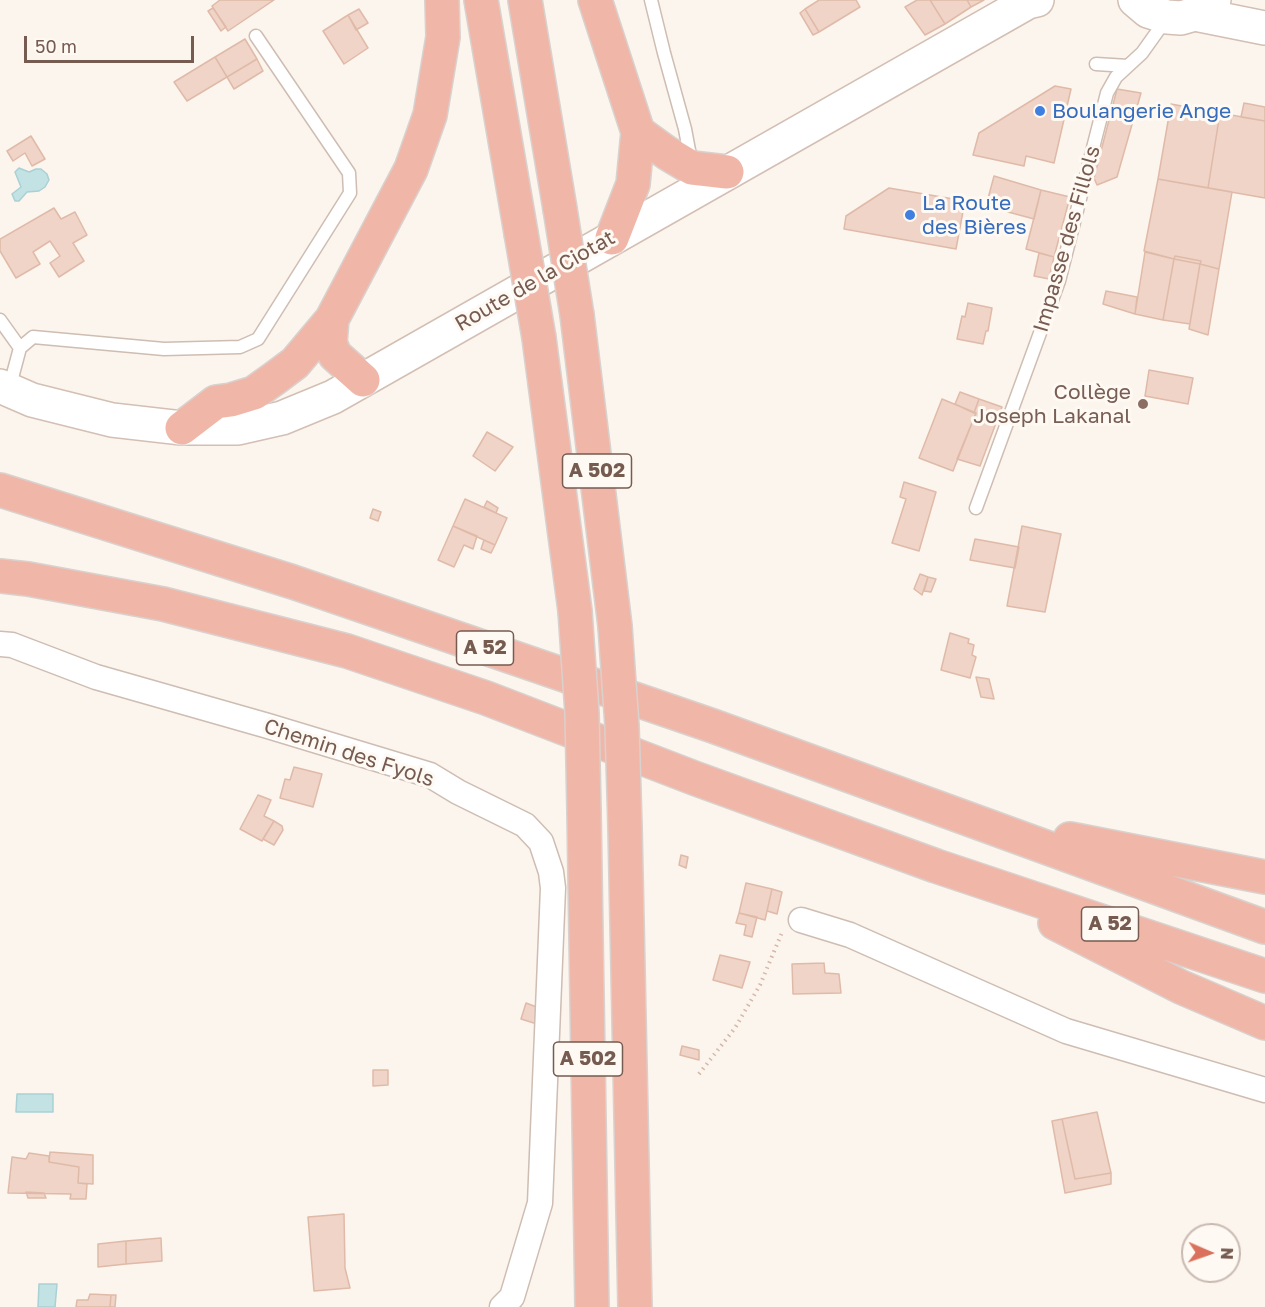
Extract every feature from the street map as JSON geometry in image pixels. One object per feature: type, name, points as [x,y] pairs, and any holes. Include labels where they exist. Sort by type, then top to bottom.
[{"type":"highway","points":[[182,428],[216,402],[254,393],[275,378],[295,363],[332,319],[411,169],[430,115],[443,37],[442,0]]},
{"type":"highway","name":"A 502","points":[[481,0],[540,338],[575,611],[582,713],[592,1307]]},
{"type":"highway","name":"A 502","points":[[525,0],[577,315],[615,627],[622,726],[625,827],[635,1307]]},
{"type":"highway","points":[[595,0],[638,132],[633,184],[612,238]]},
{"type":"highway","points":[[638,132],[692,168],[727,172]]},
{"type":"highway","points":[[332,319],[330,343],[335,355],[363,380]]},
{"type":"highway","name":"A 52","points":[[0,490],[292,582],[713,726],[1265,927]]},
{"type":"highway","name":"A 52","points":[[0,576],[163,603],[347,651],[486,698],[694,778],[955,872],[1265,976]]},
{"type":"highway","points":[[966,819],[1265,877]]},
{"type":"highway","points":[[955,872],[1181,987],[1265,1023]]},
{"type":"main road","name":"Route de la Ciotat","points":[[4,388],[32,400],[112,420],[182,428],[238,428],[282,418],[363,380],[1028,2],[1037,0]]},
{"type":"main road","points":[[1135,0],[1148,11],[1192,10],[1265,28]]},
{"type":"street","name":"Chemin des Fyols","points":[[0,644],[12,645],[96,677],[430,775],[458,792],[525,825],[541,842],[551,872],[553,888],[540,1203],[512,1297],[502,1307]]},
{"type":"street","points":[[801,920],[850,935],[1066,1031],[1265,1090]]},
{"type":"lane","points":[[651,0],[685,129],[692,168]]},
{"type":"lane","name":"Impasse des Fillols","points":[[976,508],[1059,281],[1107,93],[1116,77],[1192,10]]},
{"type":"lane","points":[[4,388],[20,348],[33,337],[164,349],[240,347],[258,339],[350,193],[349,173],[256,36]]},
{"type":"lane","points":[[1096,64],[1128,66]]},
{"type":"lane","points":[[0,320],[20,348]]},
{"type":"path","points":[[699,1074],[735,1028],[760,985],[786,924],[801,920]]},
{"type":"water","points":[[19,168],[29,172],[41,169],[47,174],[49,180],[39,191],[27,192],[19,201],[15,201],[12,194],[21,187],[15,172]]},
{"type":"water","points":[[17,1094],[53,1094],[53,1112],[16,1112]]},
{"type":"water","points":[[39,1284],[57,1284],[55,1307],[38,1307]]},
{"type":"building","points":[[220,0],[274,0],[228,31],[212,6]]},
{"type":"building","points":[[819,0],[856,0],[860,7],[819,32],[805,9]]},
{"type":"building","points":[[917,0],[930,0],[945,24],[925,35],[905,7]]},
{"type":"building","points":[[930,0],[967,0],[971,7],[945,24]]},
{"type":"building","points":[[967,0],[984,0],[971,7]]},
{"type":"building","points":[[213,8],[226,27],[221,31],[208,11]]},
{"type":"building","points":[[359,9],[368,23],[356,30],[348,15]]},
{"type":"building","points":[[805,9],[819,32],[813,35],[800,13]]},
{"type":"building","points":[[348,15],[368,48],[344,64],[323,31]]},
{"type":"building","points":[[245,39],[257,59],[227,77],[215,57]]},
{"type":"building","points":[[215,57],[227,77],[187,101],[174,82]]},
{"type":"building","points":[[257,59],[263,71],[234,89],[227,77]]},
{"type":"building","name":"Boulangerie Ange","points":[[1055,86],[1071,89],[1054,163],[1026,156],[1024,166],[973,155],[979,133]]},
{"type":"building","points":[[1117,89],[1141,93],[1117,177],[1097,185],[1094,178]]},
{"type":"building","points":[[1244,103],[1265,107],[1265,121],[1241,117]]},
{"type":"building","points":[[1171,104],[1220,113],[1208,188],[1158,179]]},
{"type":"building","points":[[1220,113],[1265,121],[1265,198],[1208,188]]},
{"type":"building","points":[[31,136],[45,159],[32,166],[25,153],[13,161],[7,151]]},
{"type":"building","points":[[994,176],[1041,190],[1034,219],[986,206]]},
{"type":"building","points":[[1158,179],[1232,192],[1219,269],[1200,264],[1201,261],[1175,256],[1174,259],[1144,251]]},
{"type":"building","points":[[889,188],[965,201],[956,249],[844,229],[846,216]]},
{"type":"building","points":[[1041,190],[1070,197],[1054,257],[1026,249]]},
{"type":"building","points":[[54,208],[61,219],[75,212],[87,235],[73,243],[84,261],[59,277],[50,263],[60,256],[50,241],[33,252],[40,264],[16,278],[0,251],[0,239]]},
{"type":"building","points":[[1145,252],[1174,259],[1163,320],[1135,314]]},
{"type":"building","points":[[1039,253],[1054,257],[1049,279],[1034,276]]},
{"type":"building","points":[[1175,256],[1201,261],[1200,264],[1174,259]]},
{"type":"building","points":[[1174,259],[1200,264],[1190,324],[1163,320]]},
{"type":"building","points":[[1200,264],[1219,269],[1208,335],[1189,329]]},
{"type":"building","points":[[1106,291],[1137,297],[1135,314],[1103,304]]},
{"type":"building","points":[[968,303],[992,308],[983,344],[957,339],[962,316],[965,317]]},
{"type":"building","points":[[1149,370],[1193,378],[1188,404],[1145,396]]},
{"type":"building","points":[[960,392],[979,399],[974,413],[955,404]]},
{"type":"building","points":[[942,399],[976,413],[953,471],[919,458]]},
{"type":"building","points":[[979,399],[1002,407],[980,466],[957,459],[976,413],[974,413]]},
{"type":"building","points":[[487,432],[513,447],[495,471],[473,456]]},
{"type":"building","points":[[904,482],[936,492],[919,551],[892,543],[906,499],[900,497]]},
{"type":"building","points":[[465,499],[507,518],[495,545],[453,526]]},
{"type":"building","points":[[487,501],[498,508],[496,513],[484,507]]},
{"type":"building","points":[[373,509],[381,512],[378,521],[370,518]]},
{"type":"building","points":[[453,526],[477,536],[473,549],[464,545],[454,567],[438,560]]},
{"type":"building","points":[[1022,526],[1061,534],[1045,612],[1007,606]]},
{"type":"building","points":[[975,539],[1019,547],[1015,568],[970,560]]},
{"type":"building","points":[[484,540],[495,545],[491,553],[481,549]]},
{"type":"building","points":[[920,574],[928,577],[922,595],[914,589]]},
{"type":"building","points":[[928,577],[936,579],[931,592],[924,591]]},
{"type":"building","points":[[950,633],[969,639],[968,643],[974,645],[972,655],[976,657],[970,678],[941,670]]},
{"type":"building","points":[[976,677],[989,679],[994,699],[981,697]]},
{"type":"building","points":[[294,767],[322,774],[313,807],[280,798],[285,779],[290,780]]},
{"type":"building","points":[[258,795],[271,800],[264,816],[274,821],[262,841],[240,829]]},
{"type":"building","points":[[274,821],[282,826],[283,830],[274,845],[263,839]]},
{"type":"building","points":[[681,855],[688,857],[686,868],[679,865]]},
{"type":"building","points":[[746,883],[772,889],[765,920],[739,913]]},
{"type":"building","points":[[772,889],[782,892],[777,914],[767,911]]},
{"type":"building","points":[[739,913],[757,917],[752,937],[744,935],[746,925],[736,923]]},
{"type":"building","points":[[720,955],[750,962],[742,988],[713,980]]},
{"type":"building","points":[[824,963],[825,973],[839,974],[841,993],[793,994],[792,964]]},
{"type":"building","points":[[526,1003],[542,1009],[537,1024],[521,1019]]},
{"type":"building","points":[[682,1046],[699,1050],[699,1060],[680,1055]]},
{"type":"building","points":[[373,1070],[388,1070],[388,1085],[373,1086]]},
{"type":"building","points":[[1097,1112],[1111,1173],[1075,1179],[1062,1119]]},
{"type":"building","points":[[1062,1119],[1075,1179],[1111,1173],[1111,1184],[1065,1193],[1052,1121]]},
{"type":"building","points":[[50,1152],[93,1155],[93,1184],[78,1183],[79,1167],[49,1162]]},
{"type":"building","points":[[29,1153],[49,1156],[49,1162],[79,1167],[78,1183],[87,1184],[86,1199],[70,1199],[71,1194],[8,1193],[12,1157],[26,1159]]},
{"type":"building","points":[[26,1192],[44,1193],[46,1198],[28,1198]]},
{"type":"building","points":[[344,1214],[345,1268],[350,1288],[314,1291],[308,1217]]},
{"type":"building","points":[[161,1238],[162,1261],[126,1264],[126,1241]]},
{"type":"building","points":[[126,1241],[126,1264],[98,1267],[98,1244]]},
{"type":"building","points":[[90,1294],[111,1295],[110,1307],[76,1307],[77,1300],[88,1300]]},
{"type":"building","points":[[111,1295],[116,1295],[115,1307],[110,1307]]},
{"type":"place","name":"Boulangerie Ange","points":[[1040,111]]},
{"type":"place","name":"La Route des Bières","points":[[910,215]]},
{"type":"place","name":"Collège Joseph Lakanal","points":[[1143,404]]}]
